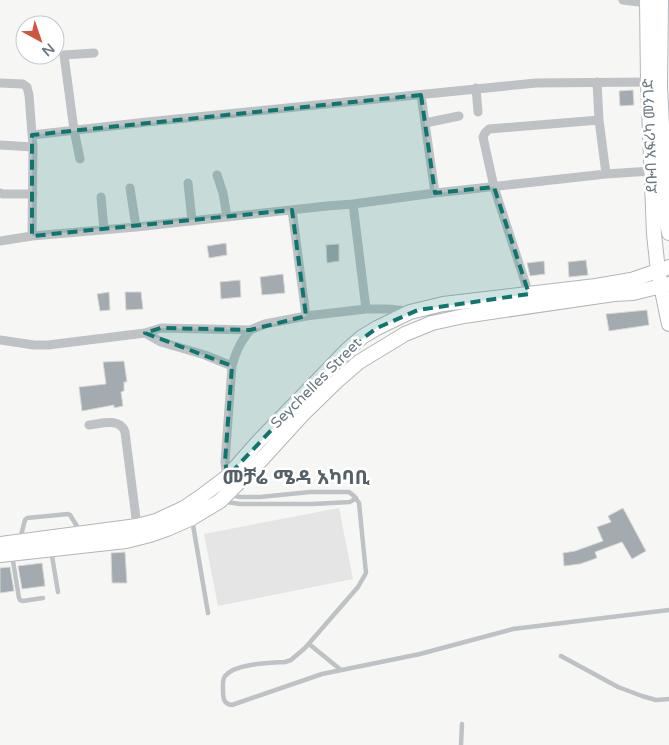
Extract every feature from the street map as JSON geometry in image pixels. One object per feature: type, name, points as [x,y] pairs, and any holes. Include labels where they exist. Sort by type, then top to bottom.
[{"type":"main road","name":"ደቡብ አፍሪካ መንገድ","points":[[652,1],[659,84],[661,171],[669,233]]},
{"type":"main road","name":"ደቡብ አፍሪካ መንገድ","points":[[661,171],[654,234],[664,269],[669,324]]},
{"type":"main road","name":"Seychelles Street","points":[[0,544],[137,526],[156,521],[222,489],[257,443],[347,350],[362,336],[410,312],[443,304],[596,286],[631,280],[664,269]]},
{"type":"main road","name":"Seychelles Street","points":[[6,554],[126,541],[168,529],[192,518],[222,489],[267,453],[336,381],[360,362],[405,334],[432,323],[464,316],[633,292],[665,285]]},
{"type":"street","points":[[623,0],[652,1]]},
{"type":"street","points":[[80,159],[74,130],[64,55],[94,53]]},
{"type":"street","points":[[597,82],[599,120],[606,174]]},
{"type":"street","points":[[0,83],[23,84],[27,87],[29,95],[33,147],[32,236]]},
{"type":"street","points":[[32,135],[536,83],[659,84]]},
{"type":"street","points":[[476,88],[478,112]]},
{"type":"street","points":[[421,94],[435,193]]},
{"type":"street","points":[[425,123],[459,116]]},
{"type":"street","points":[[529,294],[494,187],[483,137],[485,132],[489,129],[599,120]]},
{"type":"street","points":[[0,145],[33,147]]},
{"type":"street","points":[[0,241],[32,236],[353,204],[606,174],[661,171]]},
{"type":"street","points":[[217,175],[223,193],[227,217]]},
{"type":"street","points":[[188,183],[192,221]]},
{"type":"street","points":[[130,188],[136,227]]},
{"type":"street","points":[[0,193],[33,194]]},
{"type":"street","points":[[101,197],[104,230]]},
{"type":"street","points":[[353,204],[366,309]]},
{"type":"street","points":[[292,210],[306,316]]},
{"type":"street","points":[[0,340],[34,346],[145,333],[161,328],[250,330],[265,324],[306,316],[366,309],[410,312]]},
{"type":"street","points":[[222,489],[232,366],[241,341],[250,330]]},
{"type":"street","points":[[145,333],[161,342],[205,355],[232,366]]},
{"type":"street","points":[[89,425],[114,423],[123,426],[137,526]]},
{"type":"lane","points":[[222,489],[229,503],[313,504],[350,502],[356,498]]},
{"type":"lane","points":[[222,489],[240,497],[330,491],[349,492],[360,503],[366,573],[358,587],[309,644],[297,655],[285,662],[237,668],[225,676],[223,681],[223,698],[227,704],[232,705],[322,674],[420,654],[514,629],[669,610]]},
{"type":"lane","points":[[20,542],[27,518],[68,514],[82,534]]},
{"type":"lane","points":[[192,518],[208,614]]},
{"type":"lane","points":[[50,549],[58,592]]},
{"type":"lane","points":[[6,554],[20,600],[43,598]]},
{"type":"lane","points":[[309,644],[341,670]]},
{"type":"lane","points":[[561,656],[618,687],[656,700],[669,699]]},
{"type":"lane","points":[[460,745],[462,724]]},
{"type":"highlighted area","points":[[421,95],[435,193],[494,187],[529,294],[418,310],[377,328],[347,350],[228,476],[225,462],[232,366],[145,333],[161,328],[250,330],[306,316],[292,210],[32,236],[32,135]]},
{"type":"shaded area","points":[[339,508],[353,579],[218,606],[204,534]]},
{"type":"building","points":[[633,90],[634,105],[620,106],[619,91]]},
{"type":"building","points":[[226,243],[227,255],[209,258],[207,246]]},
{"type":"building","points":[[339,244],[339,261],[327,263],[326,245]]},
{"type":"building","points":[[586,260],[588,275],[569,277],[568,262]]},
{"type":"building","points":[[544,261],[545,274],[530,276],[527,263]]},
{"type":"building","points":[[283,274],[285,293],[262,295],[260,277]]},
{"type":"building","points":[[240,280],[241,297],[221,299],[220,282]]},
{"type":"building","points":[[109,292],[110,310],[100,311],[97,294]]},
{"type":"building","points":[[125,292],[141,292],[143,309],[126,310]]},
{"type":"building","points":[[647,310],[649,325],[609,331],[606,314]]},
{"type":"building","points":[[124,361],[127,382],[124,382],[124,391],[121,392],[123,406],[114,408],[114,405],[82,411],[79,387],[106,384],[103,362]]},
{"type":"building","points":[[623,508],[646,551],[632,559],[622,542],[595,552],[597,558],[580,564],[564,566],[563,553],[575,551],[603,541],[597,527],[611,522],[608,516]]},
{"type":"building","points":[[125,552],[127,583],[112,583],[111,553]]},
{"type":"building","points":[[42,563],[45,586],[22,589],[18,566]]},
{"type":"building","points":[[10,567],[14,591],[0,593],[0,568]]},
{"type":"district","name":"መቻሬ ሜዳ አካባቢ","points":[[296,477]]}]
